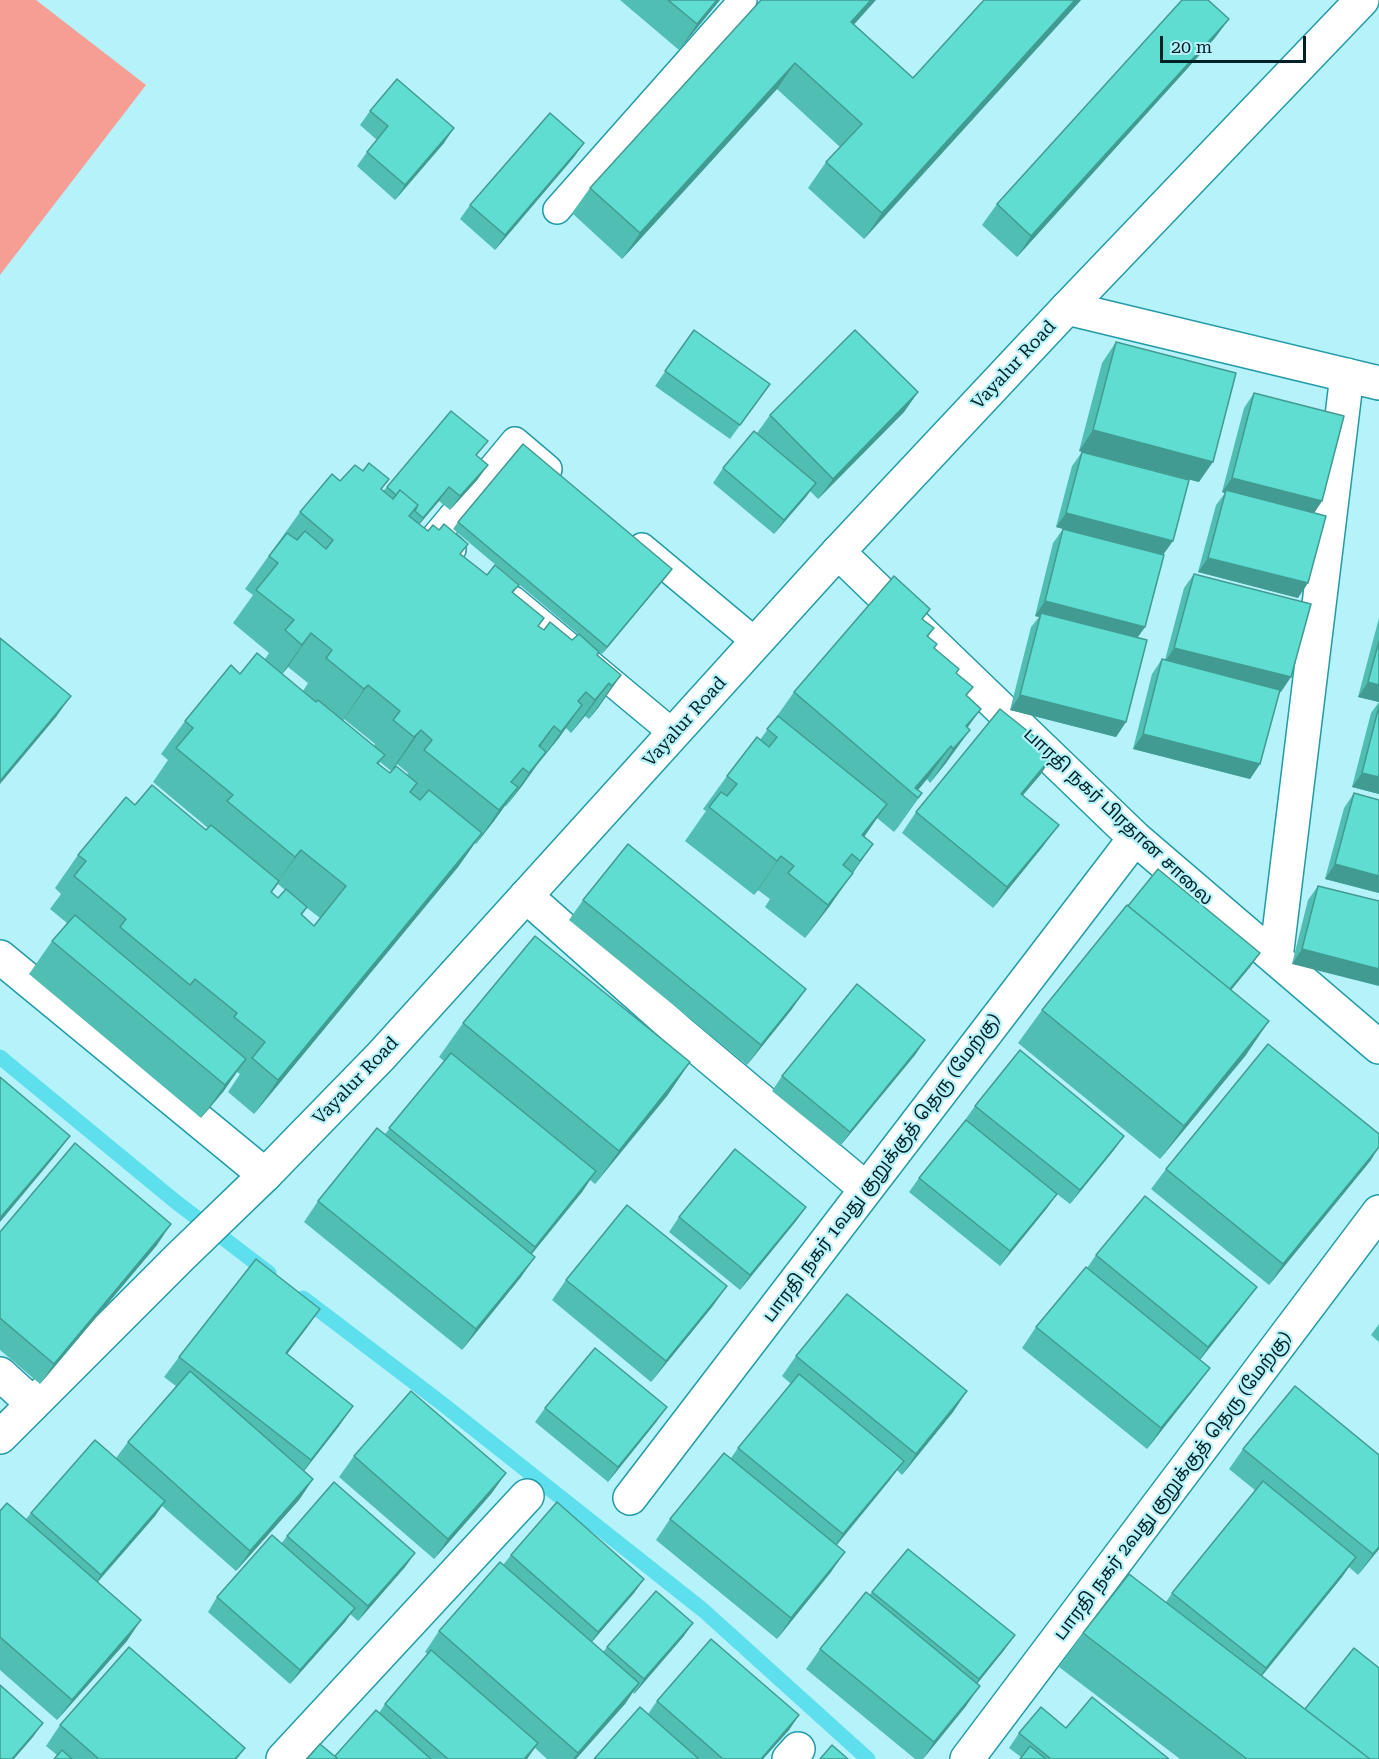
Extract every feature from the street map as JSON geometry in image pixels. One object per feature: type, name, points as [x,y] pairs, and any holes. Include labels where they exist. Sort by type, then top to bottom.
[{"type":"street","name":"Vayalur Road","points":[[0,1437],[180,1257],[258,1183],[381,1056],[838,552],[1360,1]]},
{"type":"street","points":[[1068,308],[1379,383]]},
{"type":"street","points":[[1276,958],[1347,375]]},
{"type":"street","name":"பாரதி நகர் பிரதான சாலை","points":[[838,552],[1135,838],[1379,1047]]},
{"type":"street","name":"பாரதி நகர் 1வது குறுக்குத் தெரு (மேற்கு)","points":[[630,1498],[1135,838]]},
{"type":"street","points":[[526,896],[684,1036],[866,1188]]},
{"type":"street","points":[[0,957],[258,1183]]},
{"type":"street","name":"பாரதி நகர் 2வது குறுக்குத் தெரு (மேற்கு)","points":[[967,1759],[1379,1212]]},
{"type":"street","points":[[0,1374],[33,1404]]},
{"type":"street","points":[[283,1759],[527,1496]]},
{"type":"lane","points":[[557,210],[743,0]]},
{"type":"lane","points":[[568,486],[514,441],[436,536],[674,734]]},
{"type":"lane","points":[[622,531],[757,643]]},
{"type":"shaded area","points":[[0,0],[36,0],[146,85],[0,275]]},
{"type":"building","points":[[668,0],[717,0],[697,24]]},
{"type":"building","points":[[761,0],[871,0],[851,22],[913,78],[984,0],[1075,0],[882,213],[826,162],[862,124],[795,63],[640,233],[590,188]]},
{"type":"building","points":[[1182,0],[1208,0],[1229,19],[1031,236],[997,204]]},
{"type":"building","points":[[397,79],[454,128],[405,185],[367,152],[388,126],[370,111]]},
{"type":"building","points":[[550,113],[584,143],[505,235],[470,205]]},
{"type":"building","points":[[694,330],[770,384],[740,425],[665,371]]},
{"type":"building","points":[[855,330],[918,392],[833,479],[770,415]]},
{"type":"building","points":[[1116,342],[1236,373],[1213,462],[1093,430]]},
{"type":"building","points":[[1254,393],[1344,416],[1322,501],[1232,478]]},
{"type":"building","points":[[451,411],[488,441],[476,455],[488,465],[460,496],[449,487],[423,518],[415,511],[418,505],[400,490],[396,495],[387,487]]},
{"type":"building","points":[[754,431],[816,483],[784,520],[723,468]]},
{"type":"building","points":[[523,444],[672,569],[607,647],[458,522]]},
{"type":"building","points":[[1082,452],[1189,480],[1173,541],[1066,513]]},
{"type":"building","points":[[369,463],[389,479],[381,489],[393,499],[400,490],[418,505],[409,516],[428,531],[433,525],[439,530],[444,524],[468,544],[460,554],[487,575],[495,565],[519,585],[512,592],[544,618],[538,626],[544,630],[550,622],[572,640],[579,634],[599,652],[597,655],[621,675],[612,686],[609,683],[595,700],[586,692],[578,701],[582,705],[561,732],[554,726],[539,746],[546,752],[529,773],[523,768],[511,782],[518,787],[499,810],[424,750],[432,740],[421,730],[414,737],[393,720],[400,711],[368,685],[364,689],[326,658],[332,650],[311,633],[302,645],[285,630],[294,620],[256,590],[278,563],[269,556],[287,533],[297,540],[305,531],[326,549],[333,540],[300,512],[332,474],[340,481],[355,465],[363,471]]},
{"type":"building","points":[[1226,490],[1326,516],[1308,583],[1208,558]]},
{"type":"building","points":[[1063,529],[1164,555],[1145,627],[1045,601]]},
{"type":"building","points":[[1194,574],[1311,604],[1291,677],[1174,648]]},
{"type":"building","points":[[894,576],[930,609],[922,619],[934,628],[927,636],[937,644],[934,648],[959,669],[956,673],[973,687],[966,695],[981,709],[966,726],[970,730],[953,749],[951,746],[915,788],[922,793],[918,798],[794,692]]},
{"type":"building","points":[[1041,613],[1147,640],[1126,722],[1020,695]]},
{"type":"building","points":[[0,638],[71,696],[0,781]]},
{"type":"building","points":[[1379,641],[1379,685],[1368,682]]},
{"type":"building","points":[[257,653],[385,755],[377,763],[390,773],[396,766],[417,783],[410,792],[420,800],[429,790],[482,833],[278,1080],[252,1058],[265,1042],[234,1017],[237,1013],[195,979],[190,985],[120,927],[126,919],[74,876],[86,861],[78,855],[126,797],[135,805],[152,785],[206,830],[211,825],[279,881],[271,892],[278,898],[286,889],[307,907],[301,914],[314,926],[346,886],[301,850],[295,857],[227,801],[233,795],[176,748],[193,728],[185,721],[231,665],[240,674]]},
{"type":"building","points":[[1162,659],[1280,690],[1260,764],[1143,734]]},
{"type":"building","points":[[1379,706],[1379,777],[1362,773]]},
{"type":"building","points":[[1000,709],[1055,753],[1021,794],[1059,825],[1007,887],[916,812]]},
{"type":"building","points":[[778,716],[887,804],[862,835],[873,844],[860,861],[852,854],[843,865],[853,873],[828,905],[788,873],[794,866],[781,856],[777,861],[709,807],[721,792],[727,796],[737,784],[727,776],[757,737],[769,747],[777,737],[767,729]]},
{"type":"building","points":[[1354,793],[1379,800],[1379,876],[1335,864]]},
{"type":"building","points":[[628,844],[806,989],[761,1045],[583,900]]},
{"type":"building","points":[[1158,869],[1260,953],[1230,989],[1128,906]]},
{"type":"building","points":[[1318,886],[1379,901],[1379,969],[1302,949]]},
{"type":"building","points":[[1127,905],[1269,1021],[1184,1126],[1042,1010]]},
{"type":"building","points":[[75,915],[246,1059],[225,1085],[52,941]]},
{"type":"building","points":[[535,936],[690,1062],[619,1151],[463,1023]]},
{"type":"building","points":[[857,984],[925,1040],[850,1132],[782,1076]]},
{"type":"building","points":[[1268,1044],[1379,1134],[1379,1147],[1283,1264],[1166,1169]]},
{"type":"building","points":[[1020,1050],[1124,1136],[1080,1190],[975,1106]]},
{"type":"building","points":[[451,1053],[596,1171],[535,1247],[389,1128]]},
{"type":"building","points":[[0,1077],[70,1136],[0,1218]]},
{"type":"building","points":[[966,1120],[1057,1194],[1010,1251],[919,1178]]},
{"type":"building","points":[[377,1128],[535,1257],[476,1329],[318,1201]]},
{"type":"building","points":[[75,1143],[171,1224],[54,1364],[0,1318],[0,1232]]},
{"type":"building","points":[[735,1149],[806,1207],[750,1275],[679,1217]]},
{"type":"building","points":[[1145,1196],[1257,1287],[1208,1347],[1096,1255]]},
{"type":"building","points":[[627,1205],[727,1286],[666,1361],[566,1280]]},
{"type":"building","points":[[256,1259],[320,1309],[286,1353],[353,1406],[311,1460],[179,1357]]},
{"type":"building","points":[[1086,1267],[1210,1368],[1161,1428],[1036,1327]]},
{"type":"building","points":[[847,1294],[967,1391],[916,1454],[796,1356]]},
{"type":"building","points":[[595,1348],[667,1407],[618,1467],[545,1408]]},
{"type":"building","points":[[190,1371],[313,1479],[250,1551],[128,1442]]},
{"type":"building","points":[[799,1374],[904,1461],[843,1534],[738,1448]]},
{"type":"building","points":[[1295,1386],[1379,1455],[1379,1547],[1373,1554],[1243,1449]]},
{"type":"building","points":[[411,1391],[506,1473],[448,1539],[354,1456]]},
{"type":"building","points":[[95,1440],[165,1501],[101,1575],[31,1513]]},
{"type":"building","points":[[724,1453],[845,1552],[791,1618],[670,1519]]},
{"type":"building","points":[[1263,1481],[1356,1557],[1266,1668],[1172,1593]]},
{"type":"building","points":[[334,1482],[415,1553],[368,1606],[287,1536]]},
{"type":"building","points":[[557,1502],[644,1579],[598,1632],[511,1555]]},
{"type":"building","points":[[7,1503],[141,1620],[72,1700],[0,1637],[0,1511]]},
{"type":"building","points":[[272,1535],[355,1608],[300,1670],[217,1597]]},
{"type":"building","points":[[908,1549],[1015,1635],[979,1679],[872,1592]]},
{"type":"building","points":[[500,1562],[639,1683],[578,1753],[439,1631]]},
{"type":"building","points":[[1129,1574],[1370,1759],[1247,1759],[1083,1633]]},
{"type":"building","points":[[656,1591],[693,1623],[644,1679],[607,1647]]},
{"type":"building","points":[[866,1592],[980,1686],[934,1742],[820,1649]]},
{"type":"building","points":[[711,1639],[799,1715],[761,1759],[723,1759],[657,1701]]},
{"type":"building","points":[[129,1647],[245,1748],[235,1759],[99,1759],[60,1725]]},
{"type":"building","points":[[1354,1648],[1379,1668],[1379,1759],[1370,1759],[1305,1709]]},
{"type":"building","points":[[431,1650],[538,1743],[524,1759],[448,1759],[385,1704]]},
{"type":"building","points":[[0,1685],[43,1723],[12,1759],[0,1759]]},
{"type":"building","points":[[1092,1697],[1169,1759],[1051,1759],[1019,1733],[1041,1707],[1066,1728]]},
{"type":"building","points":[[640,1707],[699,1759],[594,1759]]},
{"type":"building","points":[[376,1710],[431,1759],[338,1759],[335,1756]]},
{"type":"building","points":[[320,1744],[338,1759],[307,1759]]},
{"type":"building","points":[[832,1745],[848,1759],[820,1759]]},
{"type":"building","points":[[1030,1746],[1046,1759],[1020,1759]]},
{"type":"building","points":[[62,1750],[72,1759],[54,1759]]},
{"type":"waterway","points":[[0,1057],[176,1202],[269,1273]]},
{"type":"waterway","points":[[303,1298],[440,1402],[703,1610],[868,1759]]}]
